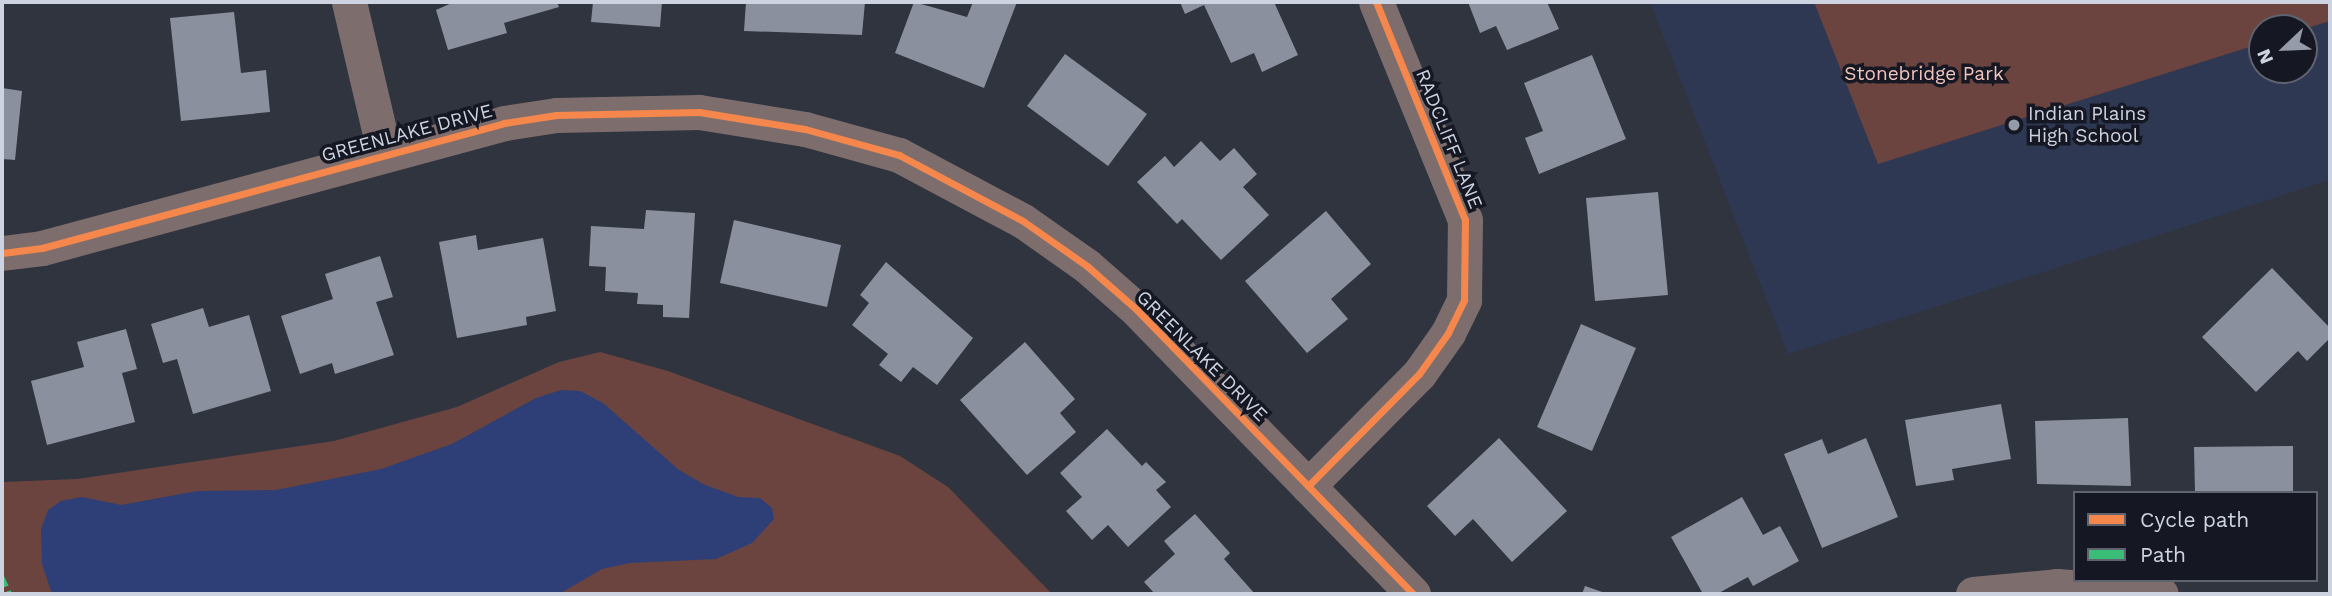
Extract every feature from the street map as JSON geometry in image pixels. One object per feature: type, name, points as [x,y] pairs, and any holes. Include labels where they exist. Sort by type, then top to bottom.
[{"type":"street","points":[[349,2],[385,155]]},
{"type":"street","name":"RADCLIFF LANE","points":[[1308,486],[1419,374],[1448,333],[1464,300],[1465,220],[1376,2]]},
{"type":"street","name":"GREENLAKE DRIVE","points":[[2,253],[42,248],[504,123],[583,112],[654,110],[752,118],[899,155],[1023,221],[1087,266],[1137,310],[1413,594]]},
{"type":"street","points":[[1973,594],[2057,586],[2161,594]]},
{"type":"shaded area","name":"Indian Plains High School","points":[[1650,2],[2330,2],[2330,180],[1788,354]]},
{"type":"green space","name":"Stonebridge Park","points":[[1814,2],[2330,2],[2330,21],[2318,25],[2318,14],[2248,14],[2248,47],[1878,164]]},
{"type":"green space","points":[[600,352],[668,371],[900,456],[948,487],[1052,594],[2,594],[2,482],[77,479],[334,441],[457,407],[559,362]]},
{"type":"water","points":[[561,390],[580,391],[603,403],[679,470],[703,484],[738,497],[760,498],[772,508],[774,519],[752,543],[716,559],[630,563],[602,569],[559,594],[52,594],[42,564],[41,529],[48,510],[61,501],[82,497],[121,505],[197,491],[276,490],[381,469],[452,444],[536,398]]},
{"type":"building","points":[[454,2],[557,2],[559,7],[504,23],[507,33],[448,50],[436,10]]},
{"type":"building","points":[[593,2],[662,2],[660,27],[591,22]]},
{"type":"building","points":[[746,2],[865,2],[862,35],[744,31]]},
{"type":"building","points":[[914,2],[967,17],[973,2],[1017,2],[984,88],[895,53]]},
{"type":"building","points":[[1180,2],[1274,2],[1298,55],[1262,72],[1254,53],[1231,63],[1204,5],[1185,14]]},
{"type":"building","points":[[1468,2],[1547,2],[1559,29],[1507,50],[1496,26],[1480,33]]},
{"type":"building","points":[[234,12],[241,73],[266,70],[270,112],[181,121],[170,18]]},
{"type":"building","points":[[1065,54],[1147,114],[1108,166],[1027,106]]},
{"type":"building","points":[[1592,55],[1626,139],[1539,174],[1525,138],[1543,131],[1524,83]]},
{"type":"building","points":[[2,88],[22,91],[15,160],[2,159]]},
{"type":"building","points":[[1201,141],[1220,161],[1234,148],[1257,174],[1243,187],[1269,215],[1221,260],[1182,219],[1177,224],[1137,182],[1165,156],[1174,167]]},
{"type":"building","points":[[1658,192],[1668,295],[1595,301],[1586,198]]},
{"type":"building","points":[[646,210],[695,213],[689,318],[663,317],[663,305],[637,304],[638,293],[605,291],[606,267],[589,266],[591,226],[644,229]]},
{"type":"building","points":[[1326,211],[1371,264],[1331,299],[1348,319],[1307,353],[1245,281]]},
{"type":"building","points":[[734,220],[841,245],[827,307],[720,283]]},
{"type":"building","points":[[476,235],[478,250],[543,238],[556,311],[526,317],[527,325],[457,338],[439,242]]},
{"type":"building","points":[[380,256],[393,297],[376,302],[394,355],[335,374],[332,363],[300,374],[281,316],[333,299],[325,274]]},
{"type":"building","points":[[886,262],[973,338],[937,385],[913,367],[901,382],[879,365],[888,354],[852,325],[869,303],[860,295]]},
{"type":"building","points":[[2272,268],[2330,328],[2330,338],[2307,361],[2298,351],[2256,392],[2202,337]]},
{"type":"building","points":[[203,308],[209,327],[249,315],[271,391],[193,414],[177,359],[163,363],[151,324]]},
{"type":"building","points":[[1581,324],[1636,348],[1592,451],[1537,427]]},
{"type":"building","points":[[126,329],[137,369],[122,373],[135,422],[47,445],[31,381],[84,367],[77,342]]},
{"type":"building","points":[[1025,342],[1075,399],[1060,413],[1076,432],[1027,475],[960,400]]},
{"type":"building","points":[[2001,404],[2011,459],[1952,469],[1954,480],[1916,486],[1905,420]]},
{"type":"building","points":[[2128,418],[2131,486],[2037,484],[2035,421]]},
{"type":"building","points":[[1107,429],[1142,466],[1146,462],[1166,482],[1156,490],[1171,507],[1128,547],[1108,525],[1092,540],[1066,511],[1082,497],[1060,473]]},
{"type":"building","points":[[1499,438],[1567,511],[1512,562],[1473,519],[1455,536],[1427,506]]},
{"type":"building","points":[[1866,438],[1898,517],[1822,548],[1784,454],[1822,439],[1828,454]]},
{"type":"building","points":[[2293,446],[2293,491],[2195,491],[2194,447]]},
{"type":"building","points":[[1742,497],[1763,535],[1780,526],[1799,561],[1753,586],[1748,577],[1717,594],[1703,594],[1671,537]]},
{"type":"building","points":[[1195,514],[1230,553],[1224,559],[1255,594],[1155,594],[1144,582],[1175,554],[1164,541]]},
{"type":"building","points":[[1585,586],[1608,594],[1582,594]]},
{"type":"marked path","points":[[2,577],[10,594]]},
{"type":"cycle path","points":[[1308,486],[1419,374],[1448,333],[1464,300],[1465,220],[1376,2]]},
{"type":"cycle path","points":[[2,253],[42,248],[504,123],[556,115],[699,112],[805,129],[899,155],[1023,221],[1087,266],[1137,310],[1413,594]]},
{"type":"place","name":"Indian Plains High School","points":[[2014,125]]}]
